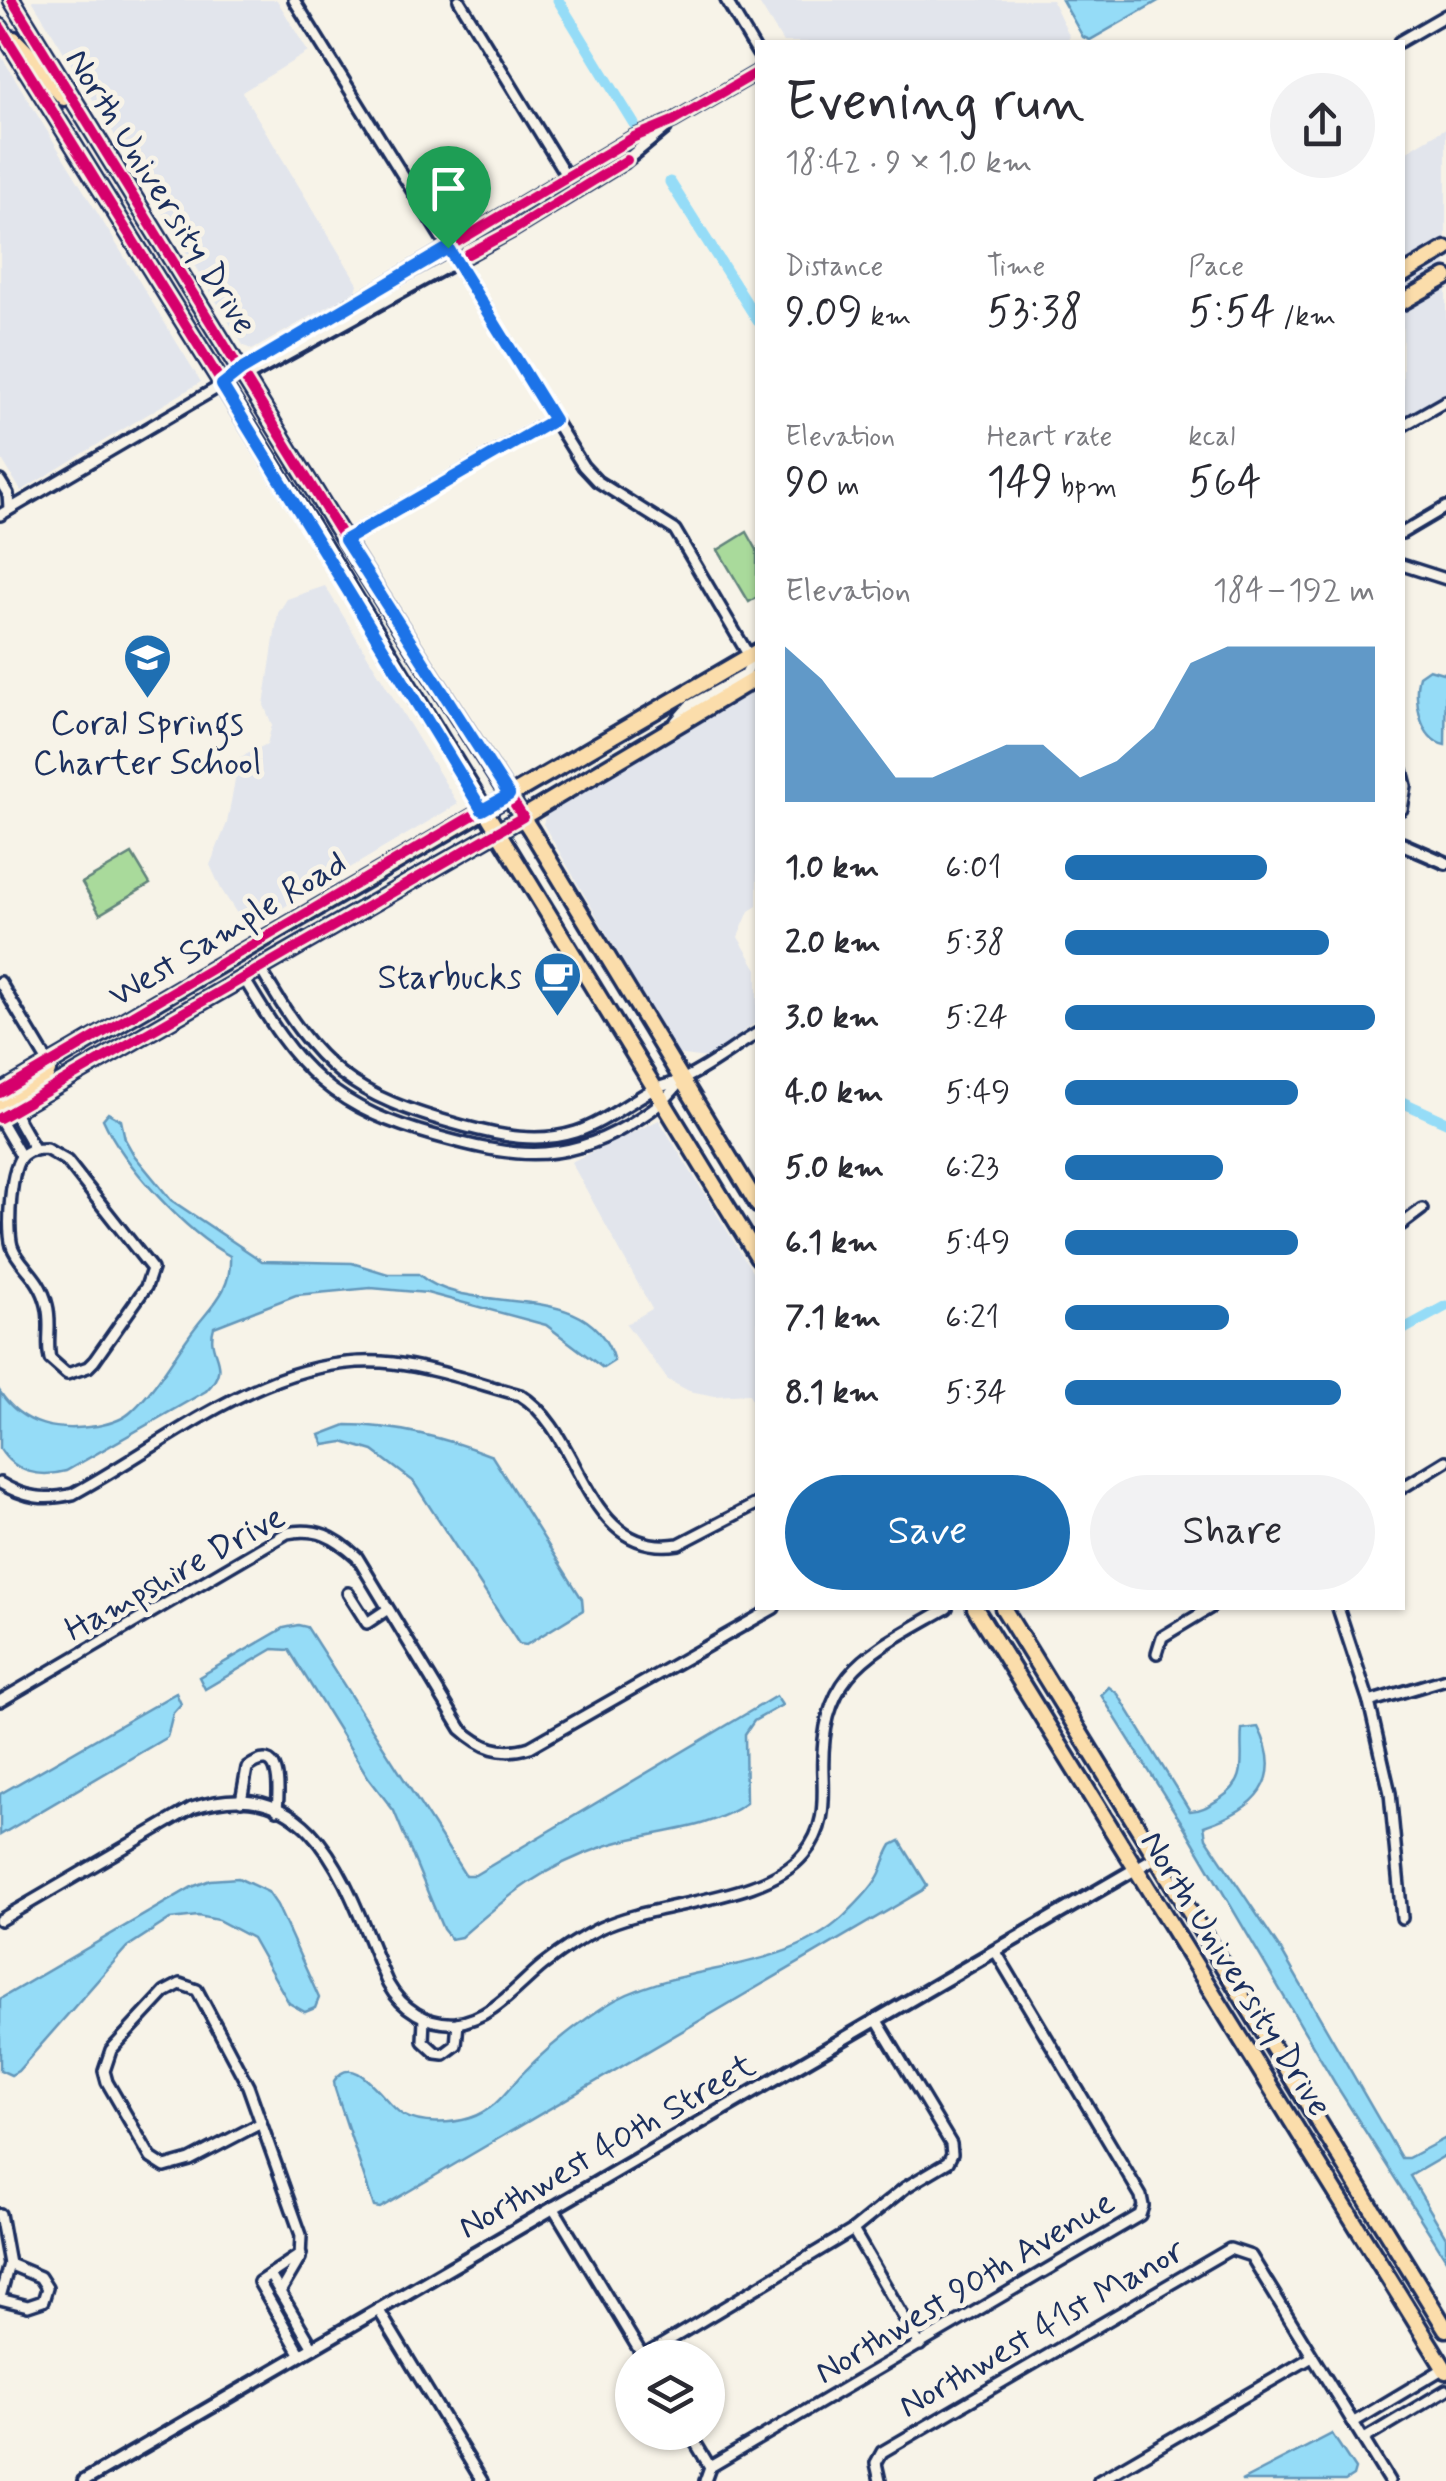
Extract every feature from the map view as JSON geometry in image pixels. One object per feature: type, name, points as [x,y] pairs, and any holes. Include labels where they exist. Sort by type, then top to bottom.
[{"type":"main road","name":"North University Drive","points":[[12,0],[345,540],[523,817],[755,1200]]},
{"type":"main road","name":"North University Drive","points":[[0,26],[755,1252]]},
{"type":"main road","points":[[0,26],[36,62],[58,74]]},
{"type":"main road","points":[[26,70],[52,84],[94,133]]},
{"type":"main road","points":[[1405,276],[1446,249]]},
{"type":"main road","points":[[1405,300],[1446,277]]},
{"type":"main road","points":[[312,530],[345,540]]},
{"type":"main road","points":[[322,544],[360,563]]},
{"type":"main road","name":"West Sample Road","points":[[0,1093],[753,653]]},
{"type":"main road","name":"West Sample Road","points":[[3,1114],[523,817],[755,679]]},
{"type":"main road","points":[[83,1070],[84,1057],[158,1012],[178,988]]},
{"type":"main road","points":[[3,1114],[42,1082],[49,1074],[49,1064]]},
{"type":"main road","name":"North University Drive","points":[[976,1610],[1445,2368]]},
{"type":"main road","name":"North University Drive","points":[[1005,1610],[1446,2329]]},
{"type":"street","points":[[294,0],[587,472],[676,530],[753,653],[745,675],[689,706],[667,730]]},
{"type":"street","points":[[459,0],[568,177]]},
{"type":"street","points":[[726,0],[755,49]]},
{"type":"street","points":[[1402,40],[1446,15]]},
{"type":"street","points":[[243,374],[634,137],[673,121],[755,74]]},
{"type":"street","points":[[5,512],[222,385],[456,261],[594,182],[641,151],[673,121]]},
{"type":"street","points":[[1405,424],[1446,401]]},
{"type":"street","points":[[345,540],[554,420]]},
{"type":"street","points":[[0,481],[8,494],[23,502]]},
{"type":"street","points":[[5,512],[8,494]]},
{"type":"street","points":[[1405,532],[1446,507]]},
{"type":"street","points":[[1405,566],[1446,579]]},
{"type":"street","points":[[1405,845],[1446,863]]},
{"type":"street","points":[[259,967],[287,1015],[314,1050],[359,1088],[404,1110],[513,1138],[561,1136],[592,1126],[654,1088],[681,1080],[755,1035]]},
{"type":"street","points":[[243,976],[300,1061],[350,1102],[398,1126],[506,1154],[558,1153],[598,1141],[664,1103],[681,1080]]},
{"type":"street","points":[[0,982],[49,1064]]},
{"type":"street","points":[[300,1061],[314,1050]]},
{"type":"street","points":[[398,1126],[404,1110]]},
{"type":"street","points":[[3,1114],[35,1150]]},
{"type":"street","points":[[3,1114],[21,1156],[12,1186],[13,1250],[42,1288],[50,1322],[50,1359],[67,1374],[94,1361],[146,1287],[152,1269],[67,1161],[46,1149],[21,1156]]},
{"type":"street","points":[[612,1115],[621,1129]]},
{"type":"street","points":[[506,1154],[513,1138]]},
{"type":"street","points":[[1405,1222],[1422,1209]]},
{"type":"street","points":[[0,1483],[30,1497],[73,1494],[267,1382],[313,1366],[365,1361],[420,1367],[530,1401],[547,1421],[608,1520],[636,1542],[679,1544],[755,1505]]},
{"type":"street","points":[[1405,1486],[1446,1461]]},
{"type":"street","name":"Hampshire Drive","points":[[0,1701],[287,1533],[306,1529],[323,1532],[357,1557],[461,1729],[476,1743],[494,1750],[514,1752],[530,1748],[771,1610]]},
{"type":"street","points":[[348,1593],[375,1635]]},
{"type":"street","points":[[367,1623],[388,1608]]},
{"type":"street","points":[[0,1920],[178,1814],[205,1804],[262,1804],[306,1827],[330,1853],[393,1994],[424,2018],[458,2022],[472,2019],[496,2006],[562,1950],[603,1927],[754,1886],[785,1873],[814,1841],[821,1822],[825,1802],[824,1736],[833,1698],[842,1682],[872,1654],[944,1610]]},
{"type":"street","points":[[1157,1652],[1162,1637],[1207,1610]]},
{"type":"street","points":[[1339,1610],[1369,1702],[1390,1793],[1402,1918]]},
{"type":"street","points":[[1369,1702],[1446,1680]]},
{"type":"street","points":[[240,1801],[246,1768],[254,1762],[267,1761],[276,1768],[280,1780],[277,1810]]},
{"type":"street","name":"Northwest 40th Street","points":[[86,2480],[1156,1857]]},
{"type":"street","name":"Northwest 90th Avenue","points":[[710,2467],[1140,2215],[1143,2206],[1134,2185],[996,1952]]},
{"type":"street","points":[[261,2123],[190,2160],[166,2167],[150,2158],[107,2082],[104,2071],[111,2050],[165,1992],[180,1984],[197,1990],[248,2086],[301,2235],[301,2254],[280,2292]]},
{"type":"street","points":[[424,2018],[423,2040],[436,2053],[444,2054],[456,2045],[458,2022]]},
{"type":"street","points":[[671,2340],[853,2230],[906,2187],[948,2162],[951,2144],[876,2020]]},
{"type":"street","points":[[552,2207],[633,2340]]},
{"type":"street","points":[[0,2214],[9,2264],[0,2298],[28,2306],[44,2302],[48,2288],[40,2277],[9,2264]]},
{"type":"street","points":[[853,2230],[920,2344]]},
{"type":"street","name":"Northwest 41st Manor","points":[[880,2481],[876,2463],[882,2452],[1230,2249],[1251,2256],[1312,2357]]},
{"type":"street","points":[[301,2254],[260,2282],[301,2355]]},
{"type":"street","points":[[270,2275],[313,2348]]},
{"type":"street","points":[[378,2309],[482,2481]]},
{"type":"street","points":[[1099,2481],[1312,2357],[1389,2481]]},
{"type":"street","points":[[1354,2422],[1445,2368]]},
{"type":"street","points":[[1364,2439],[1446,2390]]},
{"type":"street","points":[[700,2450],[710,2467],[705,2481]]},
{"type":"shaded area","points":[[32,0],[277,0],[308,52],[242,92],[358,284],[356,291],[252,350],[243,345]]},
{"type":"shaded area","points":[[757,0],[1052,0],[1070,37],[1066,40],[782,40]]},
{"type":"shaded area","points":[[0,54],[201,382],[21,491],[0,456]]},
{"type":"shaded area","points":[[1446,128],[1446,395],[1405,419],[1405,152]]},
{"type":"shaded area","points":[[325,586],[458,804],[247,929],[210,865],[227,823],[239,758],[267,744],[272,725],[264,705],[278,613],[287,599]]},
{"type":"shaded area","points":[[755,691],[755,907],[749,911],[738,937],[755,966],[755,1023],[706,1058],[677,1054],[543,824],[546,813]]},
{"type":"shaded area","points":[[659,1120],[755,1276],[755,1404],[749,1394],[715,1396],[689,1391],[668,1380],[626,1324],[652,1309],[571,1162]]},
{"type":"green space","points":[[747,532],[755,546],[755,598],[749,602],[718,550]]},
{"type":"green space","points":[[132,854],[150,884],[100,914],[82,883]]},
{"type":"water","points":[[1062,0],[1160,0],[1090,40],[1083,37]]},
{"type":"water","points":[[1429,669],[1446,674],[1445,745],[1429,735],[1420,716],[1419,676]]},
{"type":"water","points":[[108,1113],[121,1120],[134,1155],[171,1200],[262,1261],[352,1263],[388,1274],[418,1274],[441,1288],[468,1295],[556,1308],[581,1317],[601,1334],[614,1361],[603,1368],[546,1325],[427,1293],[371,1288],[296,1295],[214,1327],[218,1373],[206,1391],[66,1471],[29,1472],[13,1464],[0,1449],[0,1392],[31,1420],[56,1427],[83,1428],[120,1419],[155,1385],[218,1299],[230,1269],[230,1256],[194,1231],[140,1176],[112,1137],[103,1119]]},
{"type":"water","points":[[346,1425],[420,1434],[492,1456],[582,1599],[583,1610],[526,1645],[519,1644],[413,1481],[373,1451],[343,1442],[324,1445],[320,1435]]},
{"type":"water","points":[[307,1627],[465,1875],[475,1875],[776,1696],[782,1705],[754,1721],[745,1734],[746,1803],[714,1820],[622,1841],[563,1863],[512,1895],[461,1937],[451,1939],[443,1929],[394,1811],[368,1777],[289,1650],[273,1649],[205,1689],[199,1677],[284,1628]]},
{"type":"water","points":[[1109,1687],[1118,1694],[1190,1811],[1206,1807],[1230,1791],[1240,1775],[1242,1729],[1258,1727],[1269,1763],[1267,1778],[1261,1790],[1238,1811],[1204,1826],[1206,1838],[1282,1952],[1401,2158],[1446,2138],[1446,2155],[1410,2176],[1446,2237],[1446,2259],[1336,2085],[1185,1828],[1101,1695]]},
{"type":"water","points":[[176,1693],[181,1704],[173,1713],[167,1737],[0,1835],[0,1794]]},
{"type":"water","points":[[900,1841],[927,1885],[923,1890],[380,2208],[374,2207],[335,2089],[334,2081],[342,2073],[360,2074],[395,2109],[410,2118],[445,2122],[479,2115],[551,2047],[605,2006],[666,1981],[765,1958],[825,1931],[867,1892],[892,1845]]},
{"type":"water","points":[[238,1878],[268,1892],[277,1905],[319,1998],[315,2008],[305,2012],[289,2003],[252,1938],[218,1920],[198,1916],[170,1919],[127,1947],[18,2071],[11,2075],[0,2070],[0,1999],[192,1887],[210,1880]]},
{"type":"water","points":[[1332,2434],[1355,2469],[1345,2481],[1241,2481]]},
{"type":"waterway","points":[[558,0],[634,124]]},
{"type":"waterway","points":[[670,182],[755,316]]},
{"type":"waterway","points":[[1405,1103],[1446,1122]]},
{"type":"waterway","points":[[1405,1328],[1446,1306]]},
{"type":"cycle path","points":[[0,1118],[523,817],[359,563],[12,0]]},
{"type":"cycle path","points":[[0,27],[322,544],[482,810],[0,1093]]},
{"type":"cycle path","points":[[241,370],[634,137],[673,121],[755,74]]},
{"type":"cycle path","points":[[468,254],[627,160]]},
{"type":"place","name":"Coral Springs Charter School","points":[[147,700]]},
{"type":"place","name":"Starbucks","points":[[557,1018]]},
{"type":"route","points":[[448,248],[554,420],[345,540],[509,795],[482,810],[222,385],[448,248]]}]
